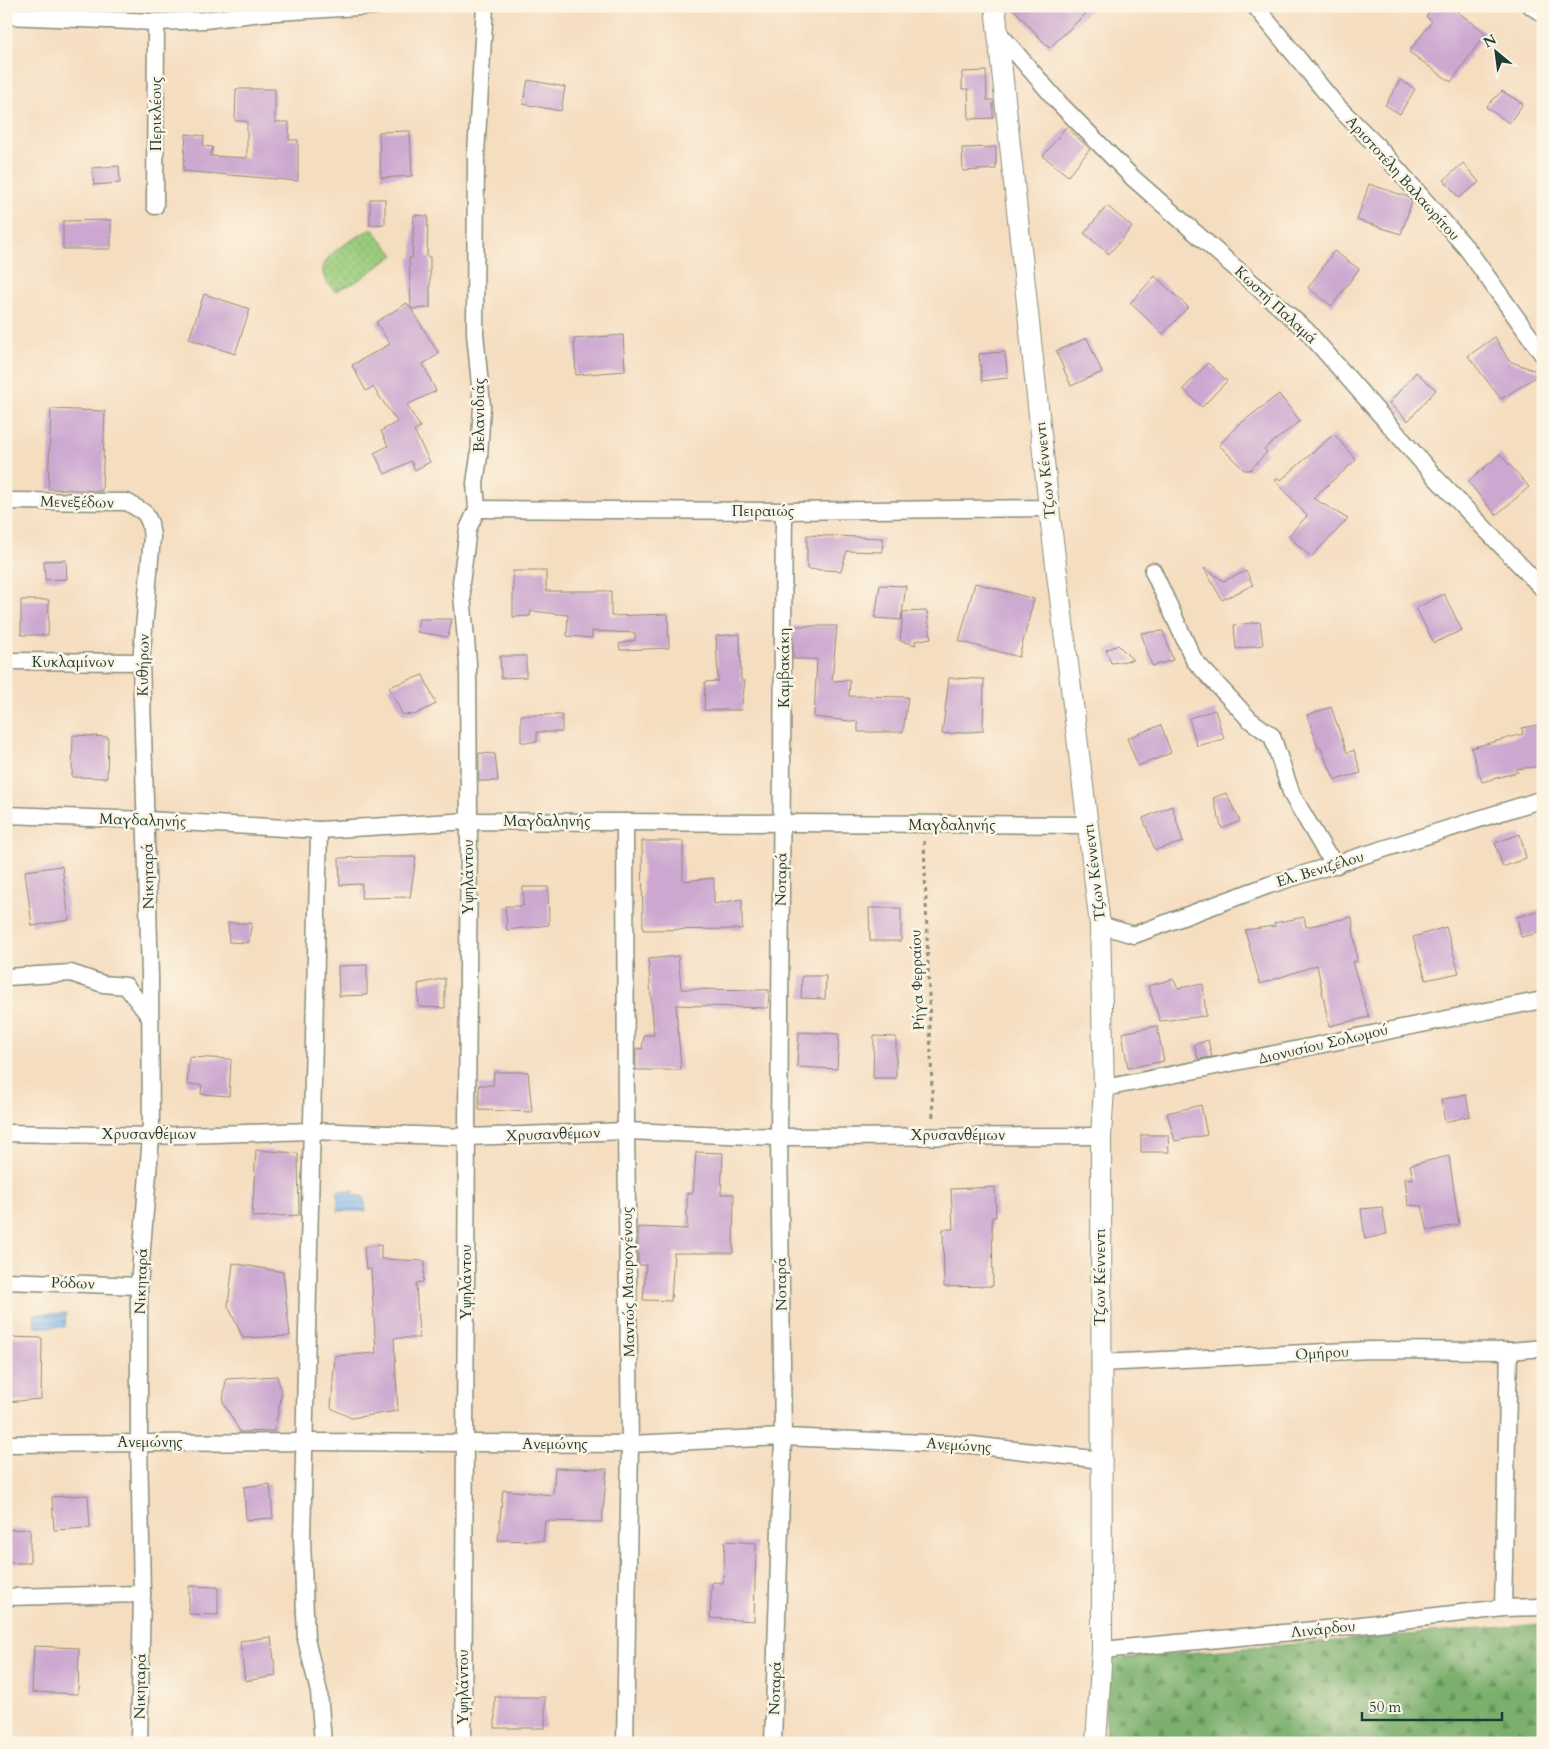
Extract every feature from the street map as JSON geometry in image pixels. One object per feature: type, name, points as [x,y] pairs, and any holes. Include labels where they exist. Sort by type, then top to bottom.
[{"type":"street","points":[[6,16],[156,22],[205,20],[262,13],[374,6]]},
{"type":"street","name":"Βελανιδιάς","points":[[469,821],[468,663],[461,582],[468,529],[477,509],[475,483],[480,457],[482,406],[475,333],[476,154],[485,6]]},
{"type":"street","name":"Τζων Κέννεντι","points":[[995,6],[1049,508],[1100,925],[1104,1088],[1101,1136],[1100,1363],[1102,1650],[1096,1743]]},
{"type":"street","name":"Αριστοτέλη Βαλαωρίτου","points":[[1256,6],[1336,105],[1378,147],[1468,250],[1543,355]]},
{"type":"street","points":[[1531,6],[1543,14]]},
{"type":"street","name":"Περικλέους","points":[[155,206],[156,22]]},
{"type":"street","name":"Κωστή Παλαμά","points":[[998,32],[1059,103],[1133,178],[1306,330],[1435,477],[1543,589]]},
{"type":"street","name":"Μενεξέδων","points":[[6,501],[127,502],[135,505],[144,513]]},
{"type":"street","name":"Πειραιώς","points":[[477,509],[784,511],[1049,508]]},
{"type":"street","name":"Καμβακάκη","points":[[782,824],[784,511]]},
{"type":"street","name":"Κυθήρων","points":[[144,513],[150,523],[152,537],[141,662],[147,820]]},
{"type":"street","points":[[1153,571],[1194,660],[1250,720],[1272,736],[1292,795],[1325,851],[1337,865]]},
{"type":"street","name":"Κυκλαμίνων","points":[[6,661],[141,662]]},
{"type":"street","name":"Ελ. Βενιζέλου","points":[[1100,925],[1134,935],[1269,885],[1543,799]]},
{"type":"street","name":"Μαγδαληνής","points":[[6,816],[147,820],[319,830],[469,821],[1089,825]]},
{"type":"street","name":"Νικηταρά","points":[[139,1743],[142,1594],[139,1442],[140,1286],[151,1136],[147,820]]},
{"type":"street","name":"Υψηλάντου","points":[[463,1743],[469,821]]},
{"type":"street","name":"Μαντώς Μαυρογένους","points":[[625,822],[630,1444],[625,1743]]},
{"type":"street","name":"Νοταρά","points":[[773,1743],[783,1437],[779,1137],[782,824]]},
{"type":"street","points":[[319,830],[311,1131],[306,1442],[302,1539],[306,1639],[319,1692],[323,1743]]},
{"type":"street","points":[[6,977],[72,973],[103,984],[126,986],[150,1017]]},
{"type":"street","name":"Διονυσίου Σολωμού","points":[[1104,1088],[1244,1062],[1376,1031],[1543,1000]]},
{"type":"street","name":"Χρυσανθέμων","points":[[6,1133],[151,1136],[311,1131],[467,1137],[626,1131],[779,1137],[933,1135],[1101,1136]]},
{"type":"street","name":"Ρόδων","points":[[6,1281],[140,1286]]},
{"type":"street","name":"Ομήρου","points":[[1100,1363],[1371,1350],[1509,1351],[1543,1348]]},
{"type":"street","points":[[1503,1608],[1509,1351]]},
{"type":"street","name":"Ανεμώνης","points":[[6,1444],[306,1442],[630,1444],[783,1437],[972,1445],[1102,1460]]},
{"type":"street","points":[[6,1597],[142,1594]]},
{"type":"street","name":"Λινάρδου","points":[[1102,1650],[1336,1628],[1503,1608],[1543,1607]]},
{"type":"path","name":"Ρήγα Φερραίου","points":[[923,825],[933,1135]]},
{"type":"green space","points":[[372,228],[394,255],[356,282],[335,291],[326,281],[323,271],[326,262],[341,246]]},
{"type":"green space","points":[[1543,1624],[1543,1743],[1108,1743],[1105,1712],[1110,1659]]},
{"type":"water","points":[[338,1191],[354,1191],[353,1195],[364,1197],[366,1211],[338,1211]]},
{"type":"water","points":[[66,1313],[65,1327],[35,1327],[34,1314]]},
{"type":"building","points":[[1011,6],[1094,6],[1049,48]]},
{"type":"building","points":[[1433,6],[1450,6],[1486,33],[1451,82],[1409,52],[1432,21],[1426,17]]},
{"type":"building","points":[[986,71],[987,100],[993,100],[993,118],[969,119],[968,89],[962,89],[962,72]]},
{"type":"building","points":[[528,80],[565,87],[561,111],[523,104]]},
{"type":"building","points":[[1400,80],[1415,89],[1400,114],[1385,105]]},
{"type":"building","points":[[236,89],[275,89],[275,122],[289,122],[289,140],[298,140],[298,181],[183,171],[186,134],[204,136],[203,146],[213,147],[210,156],[247,158],[247,121],[235,121]]},
{"type":"building","points":[[1502,91],[1523,104],[1509,123],[1486,107]]},
{"type":"building","points":[[1066,127],[1090,149],[1068,176],[1043,156]]},
{"type":"building","points":[[410,131],[412,176],[381,178],[379,132]]},
{"type":"building","points":[[996,147],[996,169],[963,171],[962,148]]},
{"type":"building","points":[[1463,163],[1479,182],[1459,198],[1444,180]]},
{"type":"building","points":[[119,166],[120,183],[94,185],[92,168]]},
{"type":"building","points":[[1369,184],[1408,197],[1412,201],[1401,234],[1357,220]]},
{"type":"building","points":[[370,199],[385,199],[385,224],[370,225]]},
{"type":"building","points":[[1107,206],[1132,227],[1109,254],[1084,233]]},
{"type":"building","points":[[414,215],[428,216],[427,257],[430,257],[430,308],[411,309],[409,258],[412,258]]},
{"type":"building","points":[[111,220],[111,249],[63,249],[63,221]]},
{"type":"building","points":[[1334,251],[1359,269],[1332,306],[1308,288]]},
{"type":"building","points":[[1155,276],[1188,307],[1163,334],[1130,303]]},
{"type":"building","points":[[204,294],[250,309],[235,354],[189,339]]},
{"type":"building","points":[[407,303],[439,354],[423,364],[436,391],[407,405],[420,427],[414,431],[430,462],[415,470],[411,461],[385,474],[374,453],[388,446],[381,431],[397,422],[373,387],[366,391],[352,365],[390,344],[376,322]]},
{"type":"building","points":[[623,335],[625,371],[576,375],[574,339]]},
{"type":"building","points":[[1495,337],[1509,361],[1542,373],[1501,399],[1468,356]]},
{"type":"building","points":[[1087,338],[1102,372],[1071,386],[1056,351]]},
{"type":"building","points":[[1005,352],[1008,378],[982,381],[979,354]]},
{"type":"building","points":[[1208,363],[1227,381],[1202,407],[1183,389]]},
{"type":"building","points":[[1416,372],[1436,390],[1408,421],[1389,403]]},
{"type":"building","points":[[1279,394],[1300,421],[1264,449],[1267,452],[1250,470],[1244,470],[1219,445],[1237,426]]},
{"type":"building","points":[[51,409],[105,411],[102,491],[48,489]]},
{"type":"building","points":[[1334,434],[1356,460],[1313,498],[1348,519],[1311,557],[1288,536],[1307,516],[1275,480],[1277,478],[1281,480]]},
{"type":"building","points":[[1500,454],[1529,487],[1496,515],[1468,482]]},
{"type":"building","points":[[807,535],[883,538],[882,552],[847,551],[841,571],[807,569]]},
{"type":"building","points":[[66,560],[67,579],[45,580],[44,561]]},
{"type":"building","points":[[1204,568],[1224,581],[1246,571],[1253,585],[1222,600]]},
{"type":"building","points":[[513,571],[546,571],[546,591],[611,591],[611,616],[668,614],[669,648],[620,650],[619,644],[635,640],[635,633],[592,631],[592,638],[567,636],[568,615],[531,611],[530,616],[513,617]]},
{"type":"building","points":[[975,583],[1034,599],[1019,657],[959,641]]},
{"type":"building","points":[[880,585],[906,586],[901,620],[875,618]]},
{"type":"building","points":[[1444,594],[1462,630],[1434,643],[1416,608]]},
{"type":"building","points":[[21,600],[49,600],[48,635],[21,635]]},
{"type":"building","points":[[927,611],[931,638],[915,641],[916,645],[900,641],[903,612]]},
{"type":"building","points":[[419,619],[452,619],[448,637],[417,632]]},
{"type":"building","points":[[1260,622],[1263,645],[1236,649],[1234,625]]},
{"type":"building","points":[[793,626],[837,626],[832,681],[850,680],[849,696],[908,697],[903,732],[858,732],[858,722],[814,717],[817,659],[793,659]]},
{"type":"building","points":[[1163,631],[1173,660],[1152,666],[1141,633]]},
{"type":"building","points":[[740,634],[741,681],[745,681],[741,710],[704,710],[705,682],[718,681],[716,636]]},
{"type":"building","points":[[1118,645],[1133,660],[1111,663],[1106,650]]},
{"type":"building","points":[[500,656],[526,656],[526,677],[501,678]]},
{"type":"building","points":[[423,675],[436,704],[414,715],[402,714],[389,687]]},
{"type":"building","points":[[949,678],[984,679],[983,731],[942,734]]},
{"type":"building","points":[[1331,707],[1347,753],[1354,750],[1361,773],[1335,780],[1320,747],[1318,747],[1307,715]]},
{"type":"building","points":[[1215,710],[1224,739],[1197,746],[1189,718]]},
{"type":"building","points":[[521,715],[562,715],[562,732],[537,732],[537,742],[521,742]]},
{"type":"building","points":[[1543,724],[1543,766],[1516,769],[1518,772],[1482,782],[1471,748],[1523,734],[1522,728]]},
{"type":"building","points":[[1161,725],[1171,753],[1138,766],[1127,738]]},
{"type":"building","points":[[73,735],[108,737],[107,778],[72,777]]},
{"type":"building","points":[[479,753],[495,754],[498,781],[479,781]]},
{"type":"building","points":[[1226,793],[1240,821],[1222,829],[1213,798]]},
{"type":"building","points":[[1172,806],[1183,842],[1155,850],[1143,818]]},
{"type":"building","points":[[1520,834],[1526,858],[1503,867],[1495,843]]},
{"type":"building","points":[[642,841],[683,841],[683,881],[714,878],[714,904],[742,899],[742,929],[643,930]]},
{"type":"building","points":[[416,857],[410,897],[361,898],[362,884],[340,885],[339,858]]},
{"type":"building","points":[[62,866],[69,920],[32,926],[25,871]]},
{"type":"building","points":[[523,887],[548,887],[549,925],[507,930],[505,906],[523,906]]},
{"type":"building","points":[[869,908],[901,908],[901,941],[870,941]]},
{"type":"building","points":[[1543,909],[1543,932],[1521,937],[1517,917]]},
{"type":"building","points":[[1304,917],[1306,927],[1352,917],[1357,961],[1352,962],[1369,1017],[1329,1026],[1317,965],[1260,984],[1245,930],[1275,926],[1274,923]]},
{"type":"building","points":[[228,923],[252,923],[248,943],[229,942]]},
{"type":"building","points":[[1446,927],[1459,973],[1426,980],[1413,937]]},
{"type":"building","points":[[678,956],[681,989],[769,990],[768,1008],[676,1005],[681,1070],[636,1070],[636,1048],[642,1049],[644,1035],[654,1035],[648,959]]},
{"type":"building","points":[[367,965],[367,995],[339,996],[338,966]]},
{"type":"building","points":[[802,976],[826,976],[825,999],[801,998]]},
{"type":"building","points":[[445,978],[445,1008],[419,1007],[418,984]]},
{"type":"building","points":[[1173,979],[1178,988],[1203,984],[1206,1016],[1160,1021],[1148,986]]},
{"type":"building","points":[[1157,1026],[1164,1061],[1128,1068],[1122,1033]]},
{"type":"building","points":[[799,1032],[839,1034],[837,1069],[797,1067]]},
{"type":"building","points":[[874,1036],[896,1037],[896,1078],[873,1078]]},
{"type":"building","points":[[1208,1040],[1212,1057],[1198,1059],[1194,1045]]},
{"type":"building","points":[[189,1057],[231,1059],[229,1096],[201,1094],[202,1085],[187,1085]]},
{"type":"building","points":[[494,1072],[528,1072],[532,1112],[479,1110],[479,1085],[493,1085]]},
{"type":"building","points":[[1466,1094],[1470,1116],[1445,1122],[1441,1100]]},
{"type":"building","points":[[1201,1105],[1207,1135],[1175,1141],[1167,1113]]},
{"type":"building","points":[[1141,1135],[1168,1135],[1169,1152],[1141,1152]]},
{"type":"building","points":[[256,1150],[298,1153],[299,1215],[252,1217]]},
{"type":"building","points":[[696,1152],[723,1153],[721,1194],[734,1194],[733,1253],[674,1253],[671,1301],[643,1300],[646,1265],[638,1265],[638,1227],[687,1229],[687,1193],[693,1193]]},
{"type":"building","points":[[1449,1156],[1459,1224],[1428,1231],[1422,1206],[1408,1205],[1405,1178],[1413,1179],[1410,1165]]},
{"type":"building","points":[[995,1187],[996,1217],[992,1217],[993,1286],[944,1287],[943,1229],[953,1229],[951,1189]]},
{"type":"building","points":[[1382,1207],[1387,1234],[1365,1239],[1361,1209]]},
{"type":"building","points":[[381,1245],[381,1259],[425,1261],[423,1282],[416,1283],[419,1338],[394,1338],[398,1411],[351,1418],[331,1408],[335,1356],[376,1353],[371,1269],[366,1269],[364,1247]]},
{"type":"building","points":[[233,1263],[283,1272],[290,1336],[243,1338],[228,1306]]},
{"type":"building","points":[[6,1337],[42,1338],[41,1399],[6,1402]]},
{"type":"building","points":[[277,1376],[282,1393],[274,1431],[240,1432],[223,1402],[226,1379]]},
{"type":"building","points":[[555,1468],[607,1469],[602,1522],[545,1521],[543,1541],[498,1540],[503,1490],[553,1495]]},
{"type":"building","points":[[270,1484],[273,1518],[246,1520],[244,1487]]},
{"type":"building","points":[[88,1495],[90,1528],[54,1530],[52,1497]]},
{"type":"building","points":[[30,1529],[30,1563],[6,1563],[6,1530]]},
{"type":"building","points":[[725,1541],[756,1543],[754,1621],[710,1618],[712,1582],[723,1583]]},
{"type":"building","points":[[189,1586],[218,1587],[218,1615],[189,1614]]},
{"type":"building","points":[[271,1637],[276,1676],[245,1681],[240,1641]]},
{"type":"building","points":[[34,1646],[79,1648],[78,1694],[32,1692]]},
{"type":"building","points":[[495,1697],[545,1697],[545,1728],[495,1728]]}]
